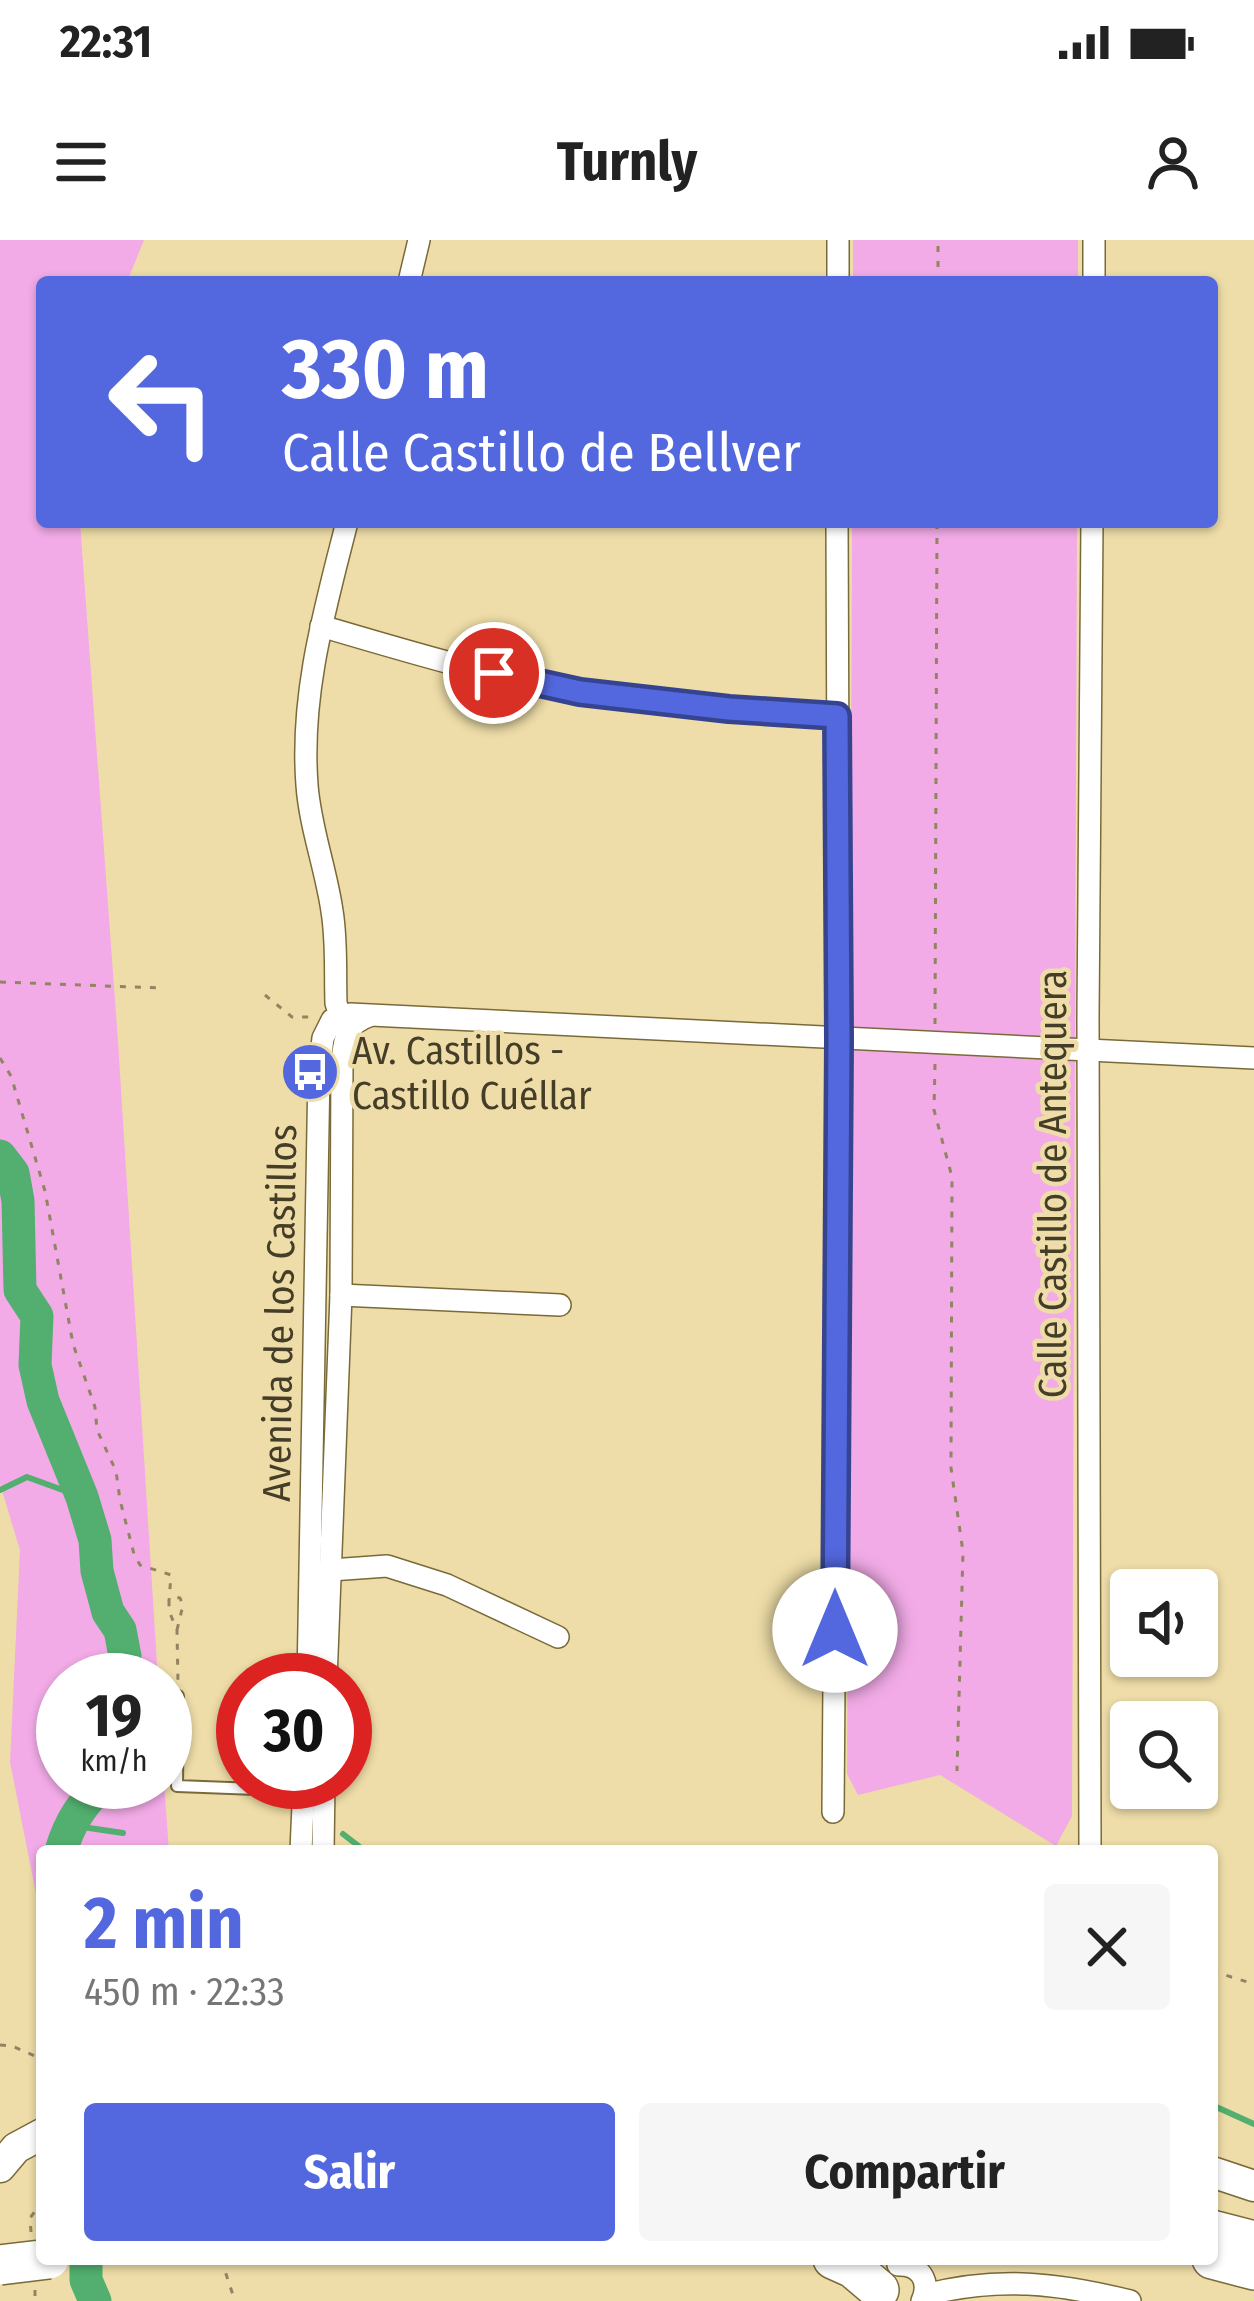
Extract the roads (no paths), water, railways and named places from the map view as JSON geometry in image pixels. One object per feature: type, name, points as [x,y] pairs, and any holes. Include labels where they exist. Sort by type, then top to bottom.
[{"type":"highway","points":[[1218,2232],[1254,2241]]},
{"type":"highway","points":[[0,2264],[36,2260]]},
{"type":"highway","points":[[1218,2260],[1254,2270]]},
{"type":"highway","points":[[846,2265],[887,2286]]},
{"type":"street","points":[[411,276],[419,240]]},
{"type":"street","points":[[838,240],[838,276]]},
{"type":"street","points":[[1094,240],[1094,276]]},
{"type":"street","points":[[346,528],[308,691],[307,785],[333,913],[336,1003],[344,1019],[1254,1058]]},
{"type":"street","points":[[833,1812],[837,528]]},
{"type":"street","name":"Calle Castillo de Antequera","points":[[1090,1845],[1092,528]]},
{"type":"street","points":[[321,626],[452,664],[580,692],[837,716]]},
{"type":"street","name":"Avenida de los Castillos","points":[[309,1653],[320,1071],[326,1027],[344,1019],[341,1295],[327,1653]]},
{"type":"street","points":[[341,1295],[560,1305]]},
{"type":"street","points":[[331,1570],[387,1566],[447,1585],[558,1637]]},
{"type":"street","points":[[302,1845],[307,1809]]},
{"type":"street","points":[[315,1809],[321,1845]]},
{"type":"street","points":[[0,2167],[36,2137]]},
{"type":"street","points":[[1218,2174],[1254,2186]]},
{"type":"street","points":[[887,2286],[915,2267],[924,2284],[1017,2282],[1076,2288],[1130,2301]]},
{"type":"waterway","points":[[0,1156],[13,1173],[18,1201],[20,1290],[37,1316],[35,1365],[43,1401],[82,1497],[108,1612],[120,1630],[124,1653]]},
{"type":"waterway","points":[[0,1490],[27,1477],[82,1497]]},
{"type":"waterway","points":[[63,1845],[81,1809]]},
{"type":"waterway","points":[[69,1825],[123,1833]]},
{"type":"waterway","points":[[343,1834],[357,1845]]},
{"type":"waterway","points":[[1218,2108],[1254,2124]]},
{"type":"waterway","points":[[86,2265],[86,2280],[95,2301]]},
{"type":"place","name":"Av. Castillos - Castillo Cuéllar","points":[[310,1072]]}]
